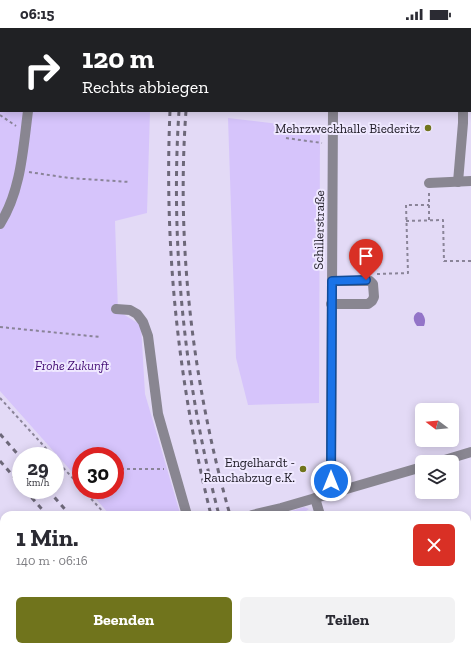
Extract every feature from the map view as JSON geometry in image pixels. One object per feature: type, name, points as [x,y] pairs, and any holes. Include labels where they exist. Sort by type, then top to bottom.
[{"type":"street","points":[[0,224],[8,211],[20,171],[28,112]]},
{"type":"street","name":"Schillerstraße","points":[[333,112],[331,476],[333,493]]},
{"type":"street","points":[[458,182],[463,112]]},
{"type":"street","points":[[429,183],[471,181]]},
{"type":"street","points":[[332,281],[370,281],[373,284],[374,297],[368,304],[332,304]]},
{"type":"street","points":[[116,309],[130,310],[137,314],[143,322],[148,336],[158,414],[186,511]]},
{"type":"street","points":[[459,456],[471,452]]},
{"type":"street","points":[[269,511],[415,469]]},
{"type":"street","points":[[315,498],[319,511]]},
{"type":"path","points":[[0,115],[25,133]]},
{"type":"path","points":[[286,138],[320,143],[333,143]]},
{"type":"path","points":[[20,171],[69,178],[130,182]]},
{"type":"path","points":[[429,183],[429,220]]},
{"type":"path","points":[[370,275],[408,273],[406,205],[429,205]]},
{"type":"path","points":[[406,221],[443,220],[444,262],[471,261]]},
{"type":"path","points":[[0,327],[100,337]]},
{"type":"path","points":[[0,398],[44,447]]},
{"type":"path","points":[[64,469],[72,477]]},
{"type":"path","points":[[124,469],[173,469]]},
{"type":"path","points":[[91,499],[102,511]]},
{"type":"green space","name":"Frohe Zukunft","points":[[0,112],[150,112],[147,213],[115,221],[118,311],[141,325],[145,394],[179,511],[106,511],[96,499],[124,499],[124,447],[72,447],[72,472],[64,463],[64,447],[50,447],[0,391]]},
{"type":"green space","points":[[228,118],[320,129],[319,403],[248,405],[236,358]]},
{"type":"green space","points":[[304,507],[309,509],[306,511],[292,511]]},
{"type":"shaded area","points":[[418,312],[422,313],[425,322],[424,326],[417,326],[415,322],[414,316]]},
{"type":"railway","points":[[170,112],[169,213],[176,314],[190,415],[210,511]]},
{"type":"railway","points":[[179,112],[177,213],[183,315],[197,416],[218,511]]},
{"type":"railway","points":[[186,112],[183,213],[190,315],[206,416],[229,511]]},
{"type":"railway","points":[[0,434],[12,448]]},
{"type":"railway","points":[[0,461],[12,475]]},
{"type":"railway","points":[[33,499],[43,511]]},
{"type":"railway","points":[[56,499],[66,511]]},
{"type":"place","name":"Mehrzweckhalle Biederitz","points":[[428,128]]},
{"type":"place","name":"Engelhardt - Rauchabzug e.K.","points":[[303,469]]},
{"type":"route","points":[[331,481],[332,281],[366,280]]}]
